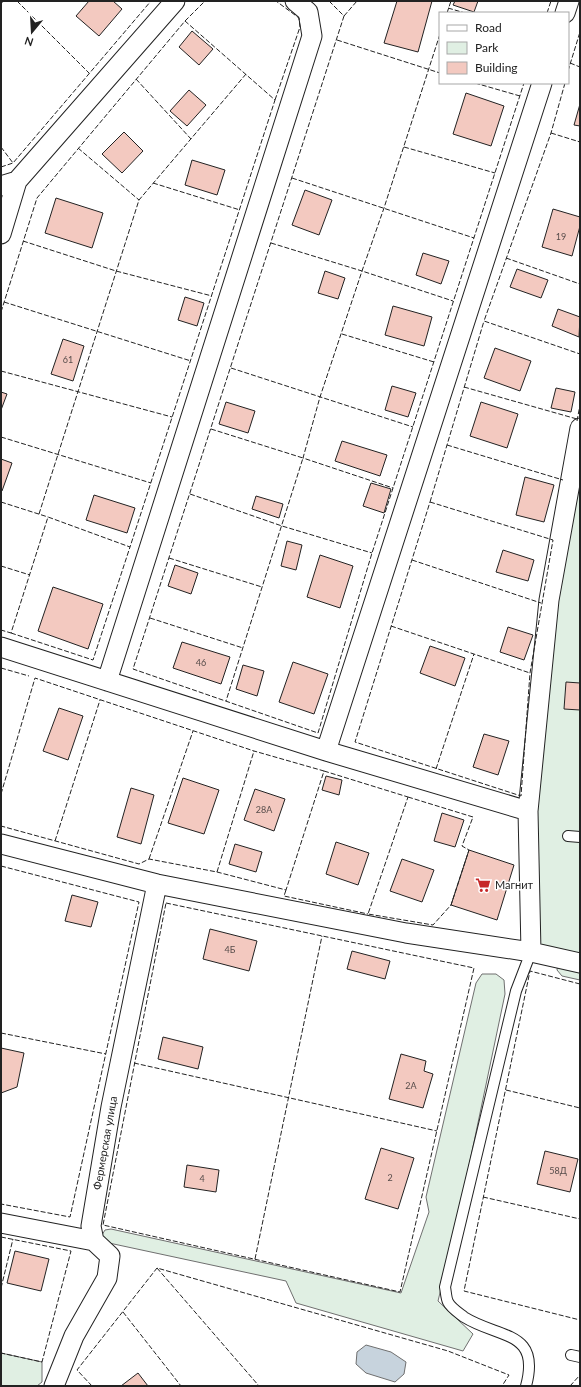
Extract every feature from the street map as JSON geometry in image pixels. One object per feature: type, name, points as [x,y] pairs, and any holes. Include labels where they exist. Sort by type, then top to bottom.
[{"type":"street","points":[[1,234],[9,184],[175,1]]},
{"type":"street","points":[[106,681],[312,36],[308,12],[295,1]]},
{"type":"street","points":[[565,12],[569,1]]},
{"type":"street","points":[[326,751],[542,84]]},
{"type":"street","points":[[531,952],[528,811],[549,600],[580,428]]},
{"type":"street","points":[[1,647],[326,751],[528,811]]},
{"type":"street","points":[[1,844],[157,884],[406,933],[531,952],[580,963]]},
{"type":"street","name":"Фермерская улица","points":[[94,1241],[91,1226],[111,1107],[157,884]]},
{"type":"street","points":[[1,1223],[94,1241],[110,1256],[107,1278],[74,1336],[54,1386]]},
{"type":"lane","points":[[568,836],[580,837]]},
{"type":"lane","points":[[526,1386],[530,1374],[526,1349],[516,1339],[488,1329],[458,1312],[448,1302],[445,1287],[516,991],[521,973],[531,952]]},
{"type":"green space","points":[[580,428],[580,963],[531,952],[532,813],[549,600]]},
{"type":"green space","points":[[558,963],[580,965],[580,980],[562,976],[557,970]]},
{"type":"green space","points":[[482,974],[496,974],[504,980],[505,994],[457,1223],[438,1301],[473,1334],[463,1351],[296,1303],[286,1281],[109,1243],[102,1235],[105,1230],[111,1229],[401,1293],[429,1212],[426,1197],[476,983]]},
{"type":"green space","points":[[1,1353],[42,1362],[42,1382],[37,1386],[1,1386]]},
{"type":"shaded area","points":[[366,1345],[391,1352],[406,1362],[404,1374],[395,1382],[366,1373],[356,1364],[357,1352]]},
{"type":"building","points":[[89,1],[113,1],[122,9],[99,36],[76,16]]},
{"type":"building","points":[[397,1],[432,1],[418,52],[384,43]]},
{"type":"building","points":[[455,1],[478,1],[474,12],[453,5]]},
{"type":"building","points":[[192,31],[213,49],[199,65],[179,47]]},
{"type":"building","points":[[189,90],[206,105],[187,126],[170,111]]},
{"type":"building","points":[[466,93],[504,106],[491,146],[453,134]]},
{"type":"building","points":[[580,104],[580,126],[574,125]]},
{"type":"building","points":[[124,132],[143,151],[122,173],[102,154]]},
{"type":"building","points":[[192,160],[225,170],[217,195],[185,185]]},
{"type":"building","points":[[305,190],[332,200],[319,235],[292,225]]},
{"type":"building","points":[[56,198],[103,213],[92,248],[45,233]]},
{"type":"building","points":[[553,209],[580,217],[580,226],[572,256],[542,247]]},
{"type":"building","points":[[423,253],[449,261],[441,284],[416,275]]},
{"type":"building","points":[[517,269],[548,280],[541,298],[510,287]]},
{"type":"building","points":[[325,271],[345,278],[338,299],[318,293]]},
{"type":"building","points":[[185,297],[204,303],[197,326],[178,320]]},
{"type":"building","points":[[393,306],[432,317],[424,346],[385,335]]},
{"type":"building","points":[[558,309],[580,317],[579,337],[552,326]]},
{"type":"building","points":[[63,339],[84,346],[73,381],[51,374]]},
{"type":"building","points":[[495,348],[531,361],[520,391],[484,378]]},
{"type":"building","points":[[392,386],[416,393],[408,417],[385,410]]},
{"type":"building","points":[[556,388],[575,392],[571,412],[551,408]]},
{"type":"building","points":[[1,392],[7,394],[1,410]]},
{"type":"building","points":[[226,402],[255,411],[248,433],[219,424]]},
{"type":"building","points":[[481,402],[518,414],[507,448],[470,436]]},
{"type":"building","points":[[342,441],[387,455],[380,476],[335,461]]},
{"type":"building","points":[[1,459],[12,463],[2,491],[1,491]]},
{"type":"building","points":[[525,477],[554,485],[544,522],[516,515]]},
{"type":"building","points":[[371,483],[391,489],[384,513],[363,506]]},
{"type":"building","points":[[94,495],[135,508],[127,533],[86,520]]},
{"type":"building","points":[[256,496],[283,504],[279,518],[252,509]]},
{"type":"building","points":[[287,541],[302,545],[296,570],[281,566]]},
{"type":"building","points":[[503,550],[534,560],[528,581],[496,572]]},
{"type":"building","points":[[320,555],[353,566],[340,608],[307,597]]},
{"type":"building","points":[[175,565],[198,573],[191,594],[168,586]]},
{"type":"building","points":[[53,587],[103,604],[88,649],[38,631]]},
{"type":"building","points":[[508,627],[533,635],[524,660],[500,652]]},
{"type":"building","points":[[182,642],[230,657],[221,684],[173,668]]},
{"type":"building","points":[[430,646],[465,658],[455,686],[420,673]]},
{"type":"building","points":[[293,662],[328,674],[314,714],[279,702]]},
{"type":"building","points":[[243,665],[264,671],[257,696],[236,689]]},
{"type":"building","points":[[566,682],[580,683],[580,710],[564,709]]},
{"type":"building","points":[[59,708],[83,716],[68,760],[43,751]]},
{"type":"building","points":[[484,734],[509,741],[498,775],[473,767]]},
{"type":"building","points":[[326,776],[342,780],[339,795],[322,790]]},
{"type":"building","points":[[183,778],[219,790],[204,834],[168,823]]},
{"type":"building","points":[[131,788],[154,795],[141,844],[117,837]]},
{"type":"building","points":[[255,789],[285,799],[274,831],[244,820]]},
{"type":"building","points":[[442,813],[464,820],[455,847],[434,841]]},
{"type":"building","points":[[336,842],[369,853],[358,885],[326,874]]},
{"type":"building","points":[[235,844],[262,852],[256,872],[229,864]]},
{"type":"building","name":"Магнит","points":[[469,850],[514,865],[497,920],[451,905]]},
{"type":"building","points":[[402,859],[434,870],[422,902],[390,891]]},
{"type":"building","points":[[72,895],[98,902],[91,927],[65,921]]},
{"type":"building","points":[[210,929],[257,941],[249,971],[203,959]]},
{"type":"building","points":[[352,951],[390,961],[385,979],[347,969]]},
{"type":"building","points":[[163,1037],[203,1047],[198,1069],[158,1059]]},
{"type":"building","points":[[1,1048],[24,1053],[17,1087],[1,1093]]},
{"type":"building","points":[[401,1054],[426,1061],[424,1071],[433,1074],[423,1108],[389,1099]]},
{"type":"building","points":[[381,1148],[414,1158],[398,1209],[365,1199]]},
{"type":"building","points":[[545,1151],[578,1159],[570,1192],[537,1184]]},
{"type":"building","points":[[187,1165],[219,1170],[216,1192],[184,1187]]},
{"type":"building","points":[[15,1251],[49,1259],[41,1291],[7,1283]]},
{"type":"building","points":[[138,1373],[148,1386],[121,1386]]},
{"type":"fence","points":[[17,1],[89,73]]},
{"type":"fence","points":[[1,167],[13,163],[151,1]]},
{"type":"fence","points":[[185,21],[205,1]]},
{"type":"fence","points":[[275,100],[300,27],[299,18],[276,1]]},
{"type":"fence","points":[[329,1],[344,16],[133,669],[318,733],[372,553],[524,84]]},
{"type":"fence","points":[[344,16],[357,1]]},
{"type":"fence","points":[[447,12],[451,1]]},
{"type":"fence","points":[[547,12],[551,1]]},
{"type":"fence","points":[[448,8],[462,12]]},
{"type":"fence","points":[[1,312],[37,198],[185,21],[275,100],[130,547],[48,517],[11,633],[1,630]]},
{"type":"fence","points":[[569,68],[580,32]]},
{"type":"fence","points":[[439,37],[362,271],[453,301]]},
{"type":"fence","points":[[337,40],[439,73]]},
{"type":"fence","points":[[570,63],[580,67]]},
{"type":"fence","points":[[39,514],[139,200],[246,74]]},
{"type":"fence","points":[[136,79],[191,139]]},
{"type":"fence","points":[[478,84],[520,96]]},
{"type":"fence","points":[[565,84],[551,133],[484,321],[580,354]]},
{"type":"fence","points":[[551,133],[580,142]]},
{"type":"fence","points":[[1,147],[13,163]]},
{"type":"fence","points":[[404,147],[495,173]]},
{"type":"fence","points":[[78,148],[139,200]]},
{"type":"fence","points":[[292,178],[474,238]]},
{"type":"fence","points":[[153,183],[240,210]]},
{"type":"fence","points":[[23,241],[116,271],[212,296]]},
{"type":"fence","points":[[271,243],[362,271],[320,397],[303,458],[393,488]]},
{"type":"fence","points":[[506,258],[580,284]]},
{"type":"fence","points":[[4,302],[191,361]]},
{"type":"fence","points":[[430,502],[484,321]]},
{"type":"fence","points":[[342,334],[434,362]]},
{"type":"fence","points":[[231,368],[413,427]]},
{"type":"fence","points":[[1,371],[172,417]]},
{"type":"fence","points":[[464,387],[577,419]]},
{"type":"fence","points":[[577,421],[580,405]]},
{"type":"fence","points":[[211,429],[303,458],[226,701]]},
{"type":"fence","points":[[1,437],[151,483]]},
{"type":"fence","points":[[447,445],[563,480]]},
{"type":"fence","points":[[190,494],[282,526],[372,553]]},
{"type":"fence","points":[[1,502],[48,517]]},
{"type":"fence","points":[[430,502],[553,540],[530,673],[521,796],[355,742],[430,502]]},
{"type":"fence","points":[[11,633],[93,660],[130,547]]},
{"type":"fence","points":[[169,558],[262,587]]},
{"type":"fence","points":[[412,560],[541,603]]},
{"type":"fence","points":[[1,566],[30,575]]},
{"type":"fence","points":[[150,618],[243,648]]},
{"type":"fence","points":[[391,626],[530,673]]},
{"type":"fence","points":[[436,769],[474,654]]},
{"type":"fence","points":[[1,668],[29,676]]},
{"type":"fence","points":[[1,794],[35,678],[254,751],[324,771],[286,890],[217,872],[149,859],[139,864],[1,826]]},
{"type":"fence","points":[[55,841],[100,700]]},
{"type":"fence","points":[[149,859],[193,731]]},
{"type":"fence","points":[[217,872],[254,751]]},
{"type":"fence","points":[[324,771],[408,797]]},
{"type":"fence","points":[[408,797],[473,817],[462,846],[469,850],[451,905],[433,925],[368,914],[408,797]]},
{"type":"fence","points":[[1,866],[139,902],[70,1217],[1,1204]]},
{"type":"fence","points":[[286,890],[284,896],[368,914]]},
{"type":"fence","points":[[166,903],[474,968],[400,1292],[103,1225],[166,903]]},
{"type":"fence","points":[[255,1259],[322,936]]},
{"type":"fence","points":[[580,984],[530,971],[464,1291],[580,1320]]},
{"type":"fence","points":[[1,1033],[106,1054]]},
{"type":"fence","points":[[134,1063],[437,1131]]},
{"type":"fence","points":[[506,1090],[580,1108]]},
{"type":"fence","points":[[483,1197],[580,1219]]},
{"type":"fence","points":[[1,1237],[71,1251],[42,1362],[1,1353]]},
{"type":"fence","points":[[1,1288],[13,1239]]},
{"type":"fence","points":[[157,1268],[259,1386]]},
{"type":"fence","points":[[92,1386],[77,1370],[157,1268],[448,1351],[509,1375],[502,1386]]},
{"type":"fence","points":[[123,1312],[181,1386]]},
{"type":"fence","points":[[570,1386],[580,1375]]},
{"type":"place","name":"Магнит","points":[[483,885]]}]
